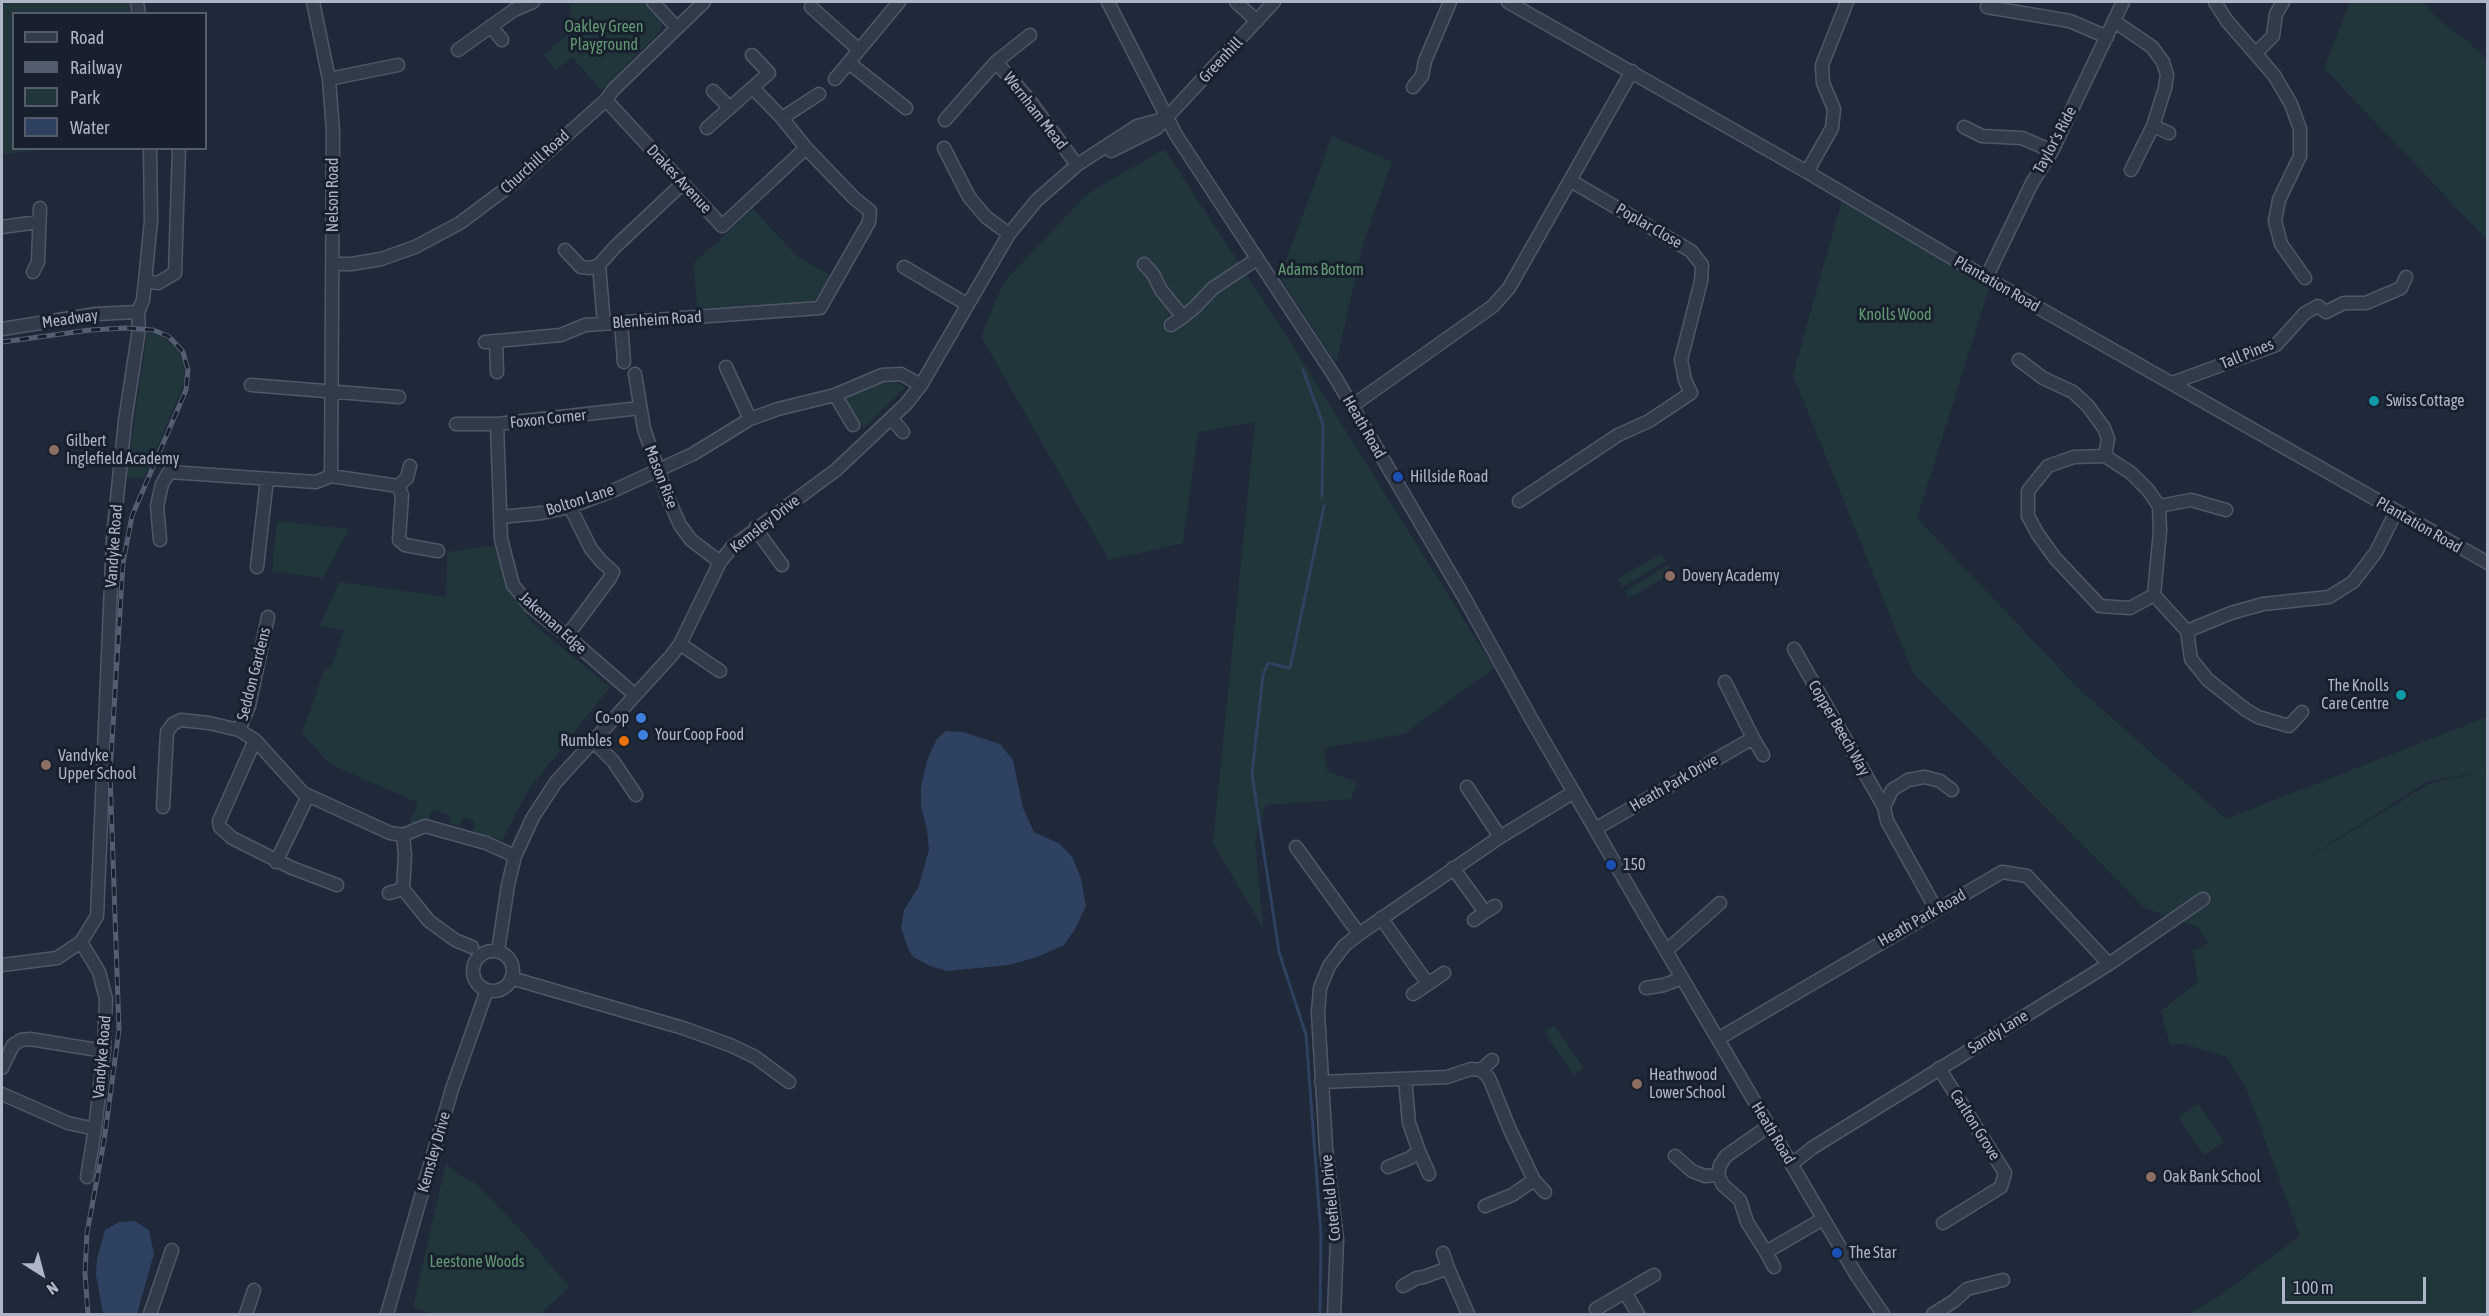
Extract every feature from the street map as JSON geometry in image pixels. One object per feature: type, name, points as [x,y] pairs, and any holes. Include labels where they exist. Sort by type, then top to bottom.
[{"type":"street","name":"Nelson Road","points":[[313,2],[329,79],[333,131],[331,476]]},
{"type":"street","points":[[458,50],[514,10],[533,2]]},
{"type":"street","points":[[653,2],[677,28]]},
{"type":"street","name":"Churchill Road","points":[[333,264],[351,264],[381,259],[415,247],[460,223],[512,184],[606,100],[613,90],[704,2]]},
{"type":"street","points":[[835,80],[899,2]]},
{"type":"street","name":"Heath Road","points":[[1108,2],[1167,118],[1192,161],[1335,377],[1464,597],[1666,951],[1823,1219],[1883,1314]]},
{"type":"street","points":[[1236,2],[1257,21]]},
{"type":"street","name":"Greenhill","points":[[1167,118],[1274,2]]},
{"type":"street","points":[[1413,87],[1422,76],[1425,61],[1450,2]]},
{"type":"street","name":"Plantation Road","points":[[1508,2],[1807,172],[1986,278],[2487,563]]},
{"type":"street","points":[[1807,172],[1832,128],[1834,109],[1822,83],[1822,65],[1847,2]]},
{"type":"street","name":"Taylor's Ride","points":[[1986,278],[2032,183],[2052,150],[2123,2]]},
{"type":"street","points":[[2215,2],[2227,21],[2274,75],[2291,104],[2300,129],[2300,156],[2279,200],[2275,221],[2281,244],[2305,278]]},
{"type":"street","points":[[2256,53],[2273,36],[2276,14],[2283,2]]},
{"type":"street","points":[[811,7],[859,50]]},
{"type":"street","points":[[1987,7],[2070,21],[2107,37]]},
{"type":"street","points":[[2115,21],[2152,47],[2163,62],[2167,75],[2153,126],[2132,170]]},
{"type":"street","points":[[492,26],[502,40]]},
{"type":"street","points":[[996,62],[1030,35]]},
{"type":"street","points":[[707,128],[769,73],[752,55]]},
{"type":"street","name":"Wernham Mead","points":[[945,120],[996,62],[1027,97],[1077,165]]},
{"type":"street","points":[[849,63],[906,108]]},
{"type":"street","points":[[329,79],[398,65]]},
{"type":"street","points":[[1352,406],[1493,306],[1509,288],[1632,71]]},
{"type":"street","points":[[753,88],[782,118],[806,148]]},
{"type":"street","points":[[713,91],[730,108]]},
{"type":"street","points":[[782,118],[819,94]]},
{"type":"street","name":"Drakes Avenue","points":[[606,100],[722,226],[806,148]]},
{"type":"street","name":"Kemsley Drive","points":[[498,951],[515,856],[533,817],[556,782],[680,644],[720,562],[732,547],[836,470],[892,419],[921,385],[1009,234],[1037,200],[1077,165],[1152,132],[1167,118]]},
{"type":"street","points":[[2153,126],[2169,133]]},
{"type":"street","points":[[1964,127],[1982,136],[2022,138],[2052,150]]},
{"type":"street","name":"Blenheim Road","points":[[497,372],[490,342],[561,335],[585,325],[820,308],[869,222],[870,211],[806,148]]},
{"type":"street","points":[[944,148],[969,197],[986,217],[1009,234]]},
{"type":"street","name":"Vandyke Road","points":[[2,965],[57,958],[81,942],[97,916],[113,537],[125,421],[140,329],[138,312],[143,300],[146,281],[151,221],[150,150]]},
{"type":"street","points":[[146,281],[158,283],[175,273],[179,150]]},
{"type":"street","name":"Poplar Close","points":[[1519,501],[1618,435],[1694,397],[1685,381],[1681,360],[1701,281],[1701,265],[1691,251],[1571,181]]},
{"type":"street","points":[[565,250],[581,267],[590,268],[599,265],[682,184]]},
{"type":"street","points":[[33,272],[38,262],[40,208]]},
{"type":"street","points":[[2,227],[38,222]]},
{"type":"street","points":[[1171,326],[1196,307],[1213,288],[1257,259]]},
{"type":"street","points":[[1144,264],[1153,273],[1161,291],[1183,316]]},
{"type":"street","points":[[599,265],[604,324]]},
{"type":"street","points":[[904,267],[968,304]]},
{"type":"street","name":"Tall Pines","points":[[2172,382],[2276,345],[2305,313],[2318,306],[2326,312],[2344,303],[2366,303],[2401,288],[2406,277]]},
{"type":"street","name":"Meadway","points":[[2,328],[96,315],[138,312]]},
{"type":"street","points":[[621,322],[624,362]]},
{"type":"street","points":[[2019,360],[2043,378],[2073,393],[2088,406],[2104,428],[2108,439],[2105,456]]},
{"type":"street","points":[[726,367],[750,419]]},
{"type":"street","name":"Mason Rise","points":[[635,374],[640,408],[658,471],[680,525],[691,540],[720,562]]},
{"type":"street","name":"Bolton Lane","points":[[500,517],[542,513],[570,507],[693,454],[750,419],[778,409],[835,395],[882,375],[901,374],[921,385]]},
{"type":"street","points":[[251,385],[399,397]]},
{"type":"street","points":[[835,395],[853,425]]},
{"type":"street","name":"Foxon Corner","points":[[456,424],[497,424],[640,408]]},
{"type":"street","points":[[892,419],[903,432]]},
{"type":"street","name":"Jakeman Edge","points":[[497,424],[501,539],[513,585],[531,607],[635,695]]},
{"type":"street","points":[[2154,595],[2130,608],[2100,606],[2055,558],[2028,516],[2028,491],[2049,466],[2074,457],[2105,456],[2131,473],[2159,506],[2160,531],[2154,595],[2187,630],[2191,659],[2208,680],[2258,717],[2289,726],[2302,712]]},
{"type":"street","points":[[398,486],[407,478],[410,466]]},
{"type":"street","points":[[160,540],[157,506],[162,484],[168,472],[316,482],[331,476],[398,486]]},
{"type":"street","points":[[257,567],[267,479]]},
{"type":"street","points":[[398,486],[402,495],[399,540],[405,544],[438,551]]},
{"type":"street","points":[[2159,506],[2191,500],[2226,510]]},
{"type":"street","points":[[567,636],[613,572],[591,549],[570,507]]},
{"type":"street","points":[[2187,630],[2263,603],[2330,597],[2353,582],[2376,552],[2396,512]]},
{"type":"street","points":[[755,528],[782,565]]},
{"type":"street","name":"Seddon Gardens","points":[[239,730],[249,706],[268,617]]},
{"type":"street","points":[[680,644],[720,670]]},
{"type":"street","name":"Copper Beech Way","points":[[1794,649],[1884,807],[1887,821],[1935,909]]},
{"type":"street","points":[[1725,682],[1763,755]]},
{"type":"street","name":"Seddon Gardens","points":[[163,807],[167,732],[173,724],[181,720],[209,723],[239,730],[255,740],[308,796],[390,833],[403,835]]},
{"type":"street","name":"Heath Park Drive","points":[[1595,829],[1754,738]]},
{"type":"street","name":"Seddon Gardens","points":[[255,740],[219,821],[226,834],[276,861]]},
{"type":"street","points":[[593,741],[614,761],[636,795]]},
{"type":"street","points":[[1884,807],[1892,790],[1908,780],[1925,777],[1940,781],[1952,790]]},
{"type":"street","points":[[1467,787],[1500,837]]},
{"type":"street","name":"Cotefield Drive","points":[[1334,1314],[1337,1240],[1329,1180],[1318,1013],[1320,988],[1329,966],[1344,946],[1381,918],[1500,837],[1574,792]]},
{"type":"street","points":[[308,796],[276,861],[337,885]]},
{"type":"street","points":[[472,947],[455,940],[429,921],[403,889],[405,855],[403,835],[425,826],[486,843],[515,856]]},
{"type":"street","points":[[1296,847],[1359,934]]},
{"type":"street","points":[[1453,868],[1490,909],[1474,920]]},
{"type":"street","name":"Heath Park Road","points":[[1718,1039],[1935,909],[2002,872],[2027,876],[2109,964]]},
{"type":"street","points":[[390,893],[403,889]]},
{"type":"street","name":"Sandy Lane","points":[[1792,1164],[1812,1148],[2109,964],[2203,900]]},
{"type":"street","points":[[1666,951],[1720,903]]},
{"type":"street","points":[[1381,918],[1428,984]]},
{"type":"street","name":"Vandyke Road","points":[[81,942],[96,965],[105,987],[104,1051],[87,1177]]},
{"type":"street","points":[[498,951],[510,961],[513,971],[512,978],[503,988],[487,990],[475,981],[473,966],[483,953],[498,951]]},
{"type":"street","points":[[1413,994],[1444,973]]},
{"type":"street","points":[[512,978],[683,1028],[730,1045],[755,1057],[789,1082]]},
{"type":"street","points":[[1646,988],[1664,986],[1682,978]]},
{"type":"street","name":"Kemsley Drive","points":[[387,1314],[452,1089],[487,990]]},
{"type":"street","points":[[2,1068],[13,1045],[21,1040],[30,1039],[104,1051]]},
{"type":"street","points":[[1481,1070],[1492,1060]]},
{"type":"street","name":"Carlton Grove","points":[[1939,1068],[2005,1173],[2001,1187],[1943,1223]]},
{"type":"street","points":[[1321,1082],[1447,1077],[1471,1069],[1481,1070],[1489,1078],[1534,1180],[1545,1192]]},
{"type":"street","points":[[1405,1079],[1409,1123],[1429,1174]]},
{"type":"street","points":[[2,1094],[68,1123],[95,1129]]},
{"type":"street","points":[[1770,1126],[1726,1156],[1720,1165],[1718,1175],[1723,1185],[1740,1200],[1747,1222],[1774,1267]]},
{"type":"street","points":[[1388,1167],[1410,1158],[1419,1151]]},
{"type":"street","points":[[1676,1156],[1692,1172],[1705,1176],[1718,1175]]},
{"type":"street","points":[[1485,1206],[1512,1195],[1534,1180]]},
{"type":"street","points":[[1766,1252],[1823,1219]]},
{"type":"street","points":[[150,1314],[172,1250]]},
{"type":"street","points":[[1443,1253],[1468,1314]]},
{"type":"street","points":[[1403,1286],[1417,1278],[1448,1268]]},
{"type":"street","points":[[1596,1308],[1654,1275]]},
{"type":"street","points":[[1933,1314],[1954,1301],[1967,1289],[2003,1280]]},
{"type":"street","points":[[246,1314],[254,1290]]},
{"type":"street","points":[[1625,1292],[1638,1314]]},
{"type":"green space","points":[[2,2],[129,2],[131,12],[12,12],[12,150],[39,150],[2,155]]},
{"type":"green space","name":"Oakley Green Playground","points":[[581,2],[644,2],[659,18],[662,25],[660,32],[601,90],[572,57],[556,70],[543,55],[570,33],[563,23],[571,13],[570,5]]},
{"type":"green space","points":[[2350,2],[2423,2],[2441,22],[2464,38],[2487,60],[2487,240],[2324,68]]},
{"type":"green space","name":"Adams Bottom","points":[[1332,136],[1392,162],[1363,244],[1336,364],[1280,277]]},
{"type":"green space","points":[[1164,149],[1279,324],[1494,668],[1404,734],[1324,748],[1327,771],[1357,782],[1351,799],[1266,805],[1255,839],[1263,928],[1213,843],[1255,422],[1198,432],[1183,543],[1109,560],[981,336],[1004,282],[1086,195]]},
{"type":"green space","name":"Knolls Wood","points":[[1844,193],[1994,272],[1917,518],[2078,688],[2226,819],[2487,717],[2487,1314],[2188,1314],[2215,1299],[2300,1236],[2247,1090],[2227,1057],[2185,1044],[2170,1045],[2161,1011],[2198,982],[2193,950],[2204,947],[2208,942],[2198,927],[2145,908],[1913,673],[1793,375]],"holes":[[[2485,771],[2429,784],[2287,871],[2428,781]]]},
{"type":"green space","points":[[753,209],[799,258],[830,275],[814,302],[698,310],[693,264]]},
{"type":"green space","points":[[147,333],[160,335],[176,347],[184,361],[186,379],[144,478],[126,477]]},
{"type":"green space","points":[[895,381],[905,387],[864,428],[845,399],[882,382]]},
{"type":"green space","points":[[277,521],[349,529],[323,578],[272,571]]},
{"type":"green space","points":[[498,545],[509,586],[532,623],[610,687],[529,789],[502,840],[474,832],[474,821],[464,817],[458,826],[449,823],[451,816],[433,809],[429,819],[409,824],[418,803],[330,764],[302,734],[325,668],[331,669],[344,630],[320,626],[339,582],[446,597],[447,552]]},
{"type":"green space","points":[[1661,553],[1666,561],[1622,587],[1618,579]]},
{"type":"green space","points":[[1668,565],[1673,573],[1629,598],[1625,591]]},
{"type":"green space","points":[[1554,1025],[1584,1068],[1574,1075],[1544,1032]]},
{"type":"green space","points":[[2198,1104],[2224,1142],[2204,1155],[2178,1117]]},
{"type":"green space","name":"Leestone Woods","points":[[446,1163],[454,1172],[477,1184],[525,1235],[569,1287],[541,1314],[431,1314],[413,1307]]},
{"type":"water","points":[[946,731],[963,732],[1000,744],[1013,760],[1023,808],[1034,832],[1060,844],[1073,858],[1081,879],[1086,906],[1074,931],[1064,945],[1037,957],[1009,965],[947,971],[930,966],[913,957],[908,948],[901,928],[904,910],[918,888],[929,850],[927,829],[921,807],[921,787],[927,761],[936,740]]},
{"type":"water","points":[[135,1221],[149,1230],[154,1254],[137,1314],[103,1314],[96,1275],[97,1259],[105,1230],[119,1222]]},
{"type":"waterway","points":[[1303,370],[1323,424],[1322,496]]},
{"type":"waterway","points":[[1320,1314],[1321,1235],[1306,1035],[1279,952],[1252,774],[1263,675],[1268,663],[1290,668],[1324,506]]},
{"type":"railway","points":[[2,342],[90,330],[126,328],[153,330],[168,336],[183,352],[188,370],[186,390],[132,516],[123,563],[110,773],[119,1030],[104,1141],[87,1233],[85,1273],[88,1314]]},
{"type":"place","name":"Swiss Cottage","points":[[2374,401]]},
{"type":"place","name":"Gilbert Inglefield Academy","points":[[54,450]]},
{"type":"place","name":"Hillside Road","points":[[1398,477]]},
{"type":"place","name":"Dovery Academy","points":[[1670,576]]},
{"type":"place","name":"The Knolls Care Centre","points":[[2401,695]]},
{"type":"place","name":"Co-op","points":[[641,718]]},
{"type":"place","name":"Your Coop Food","points":[[643,735]]},
{"type":"place","name":"Rumbles","points":[[624,741]]},
{"type":"place","name":"Vandyke Upper School","points":[[46,765]]},
{"type":"place","name":"150","points":[[1611,865]]},
{"type":"place","name":"Heathwood Lower School","points":[[1637,1084]]},
{"type":"place","name":"Oak Bank School","points":[[2151,1177]]},
{"type":"place","name":"The Star","points":[[1837,1253]]}]
